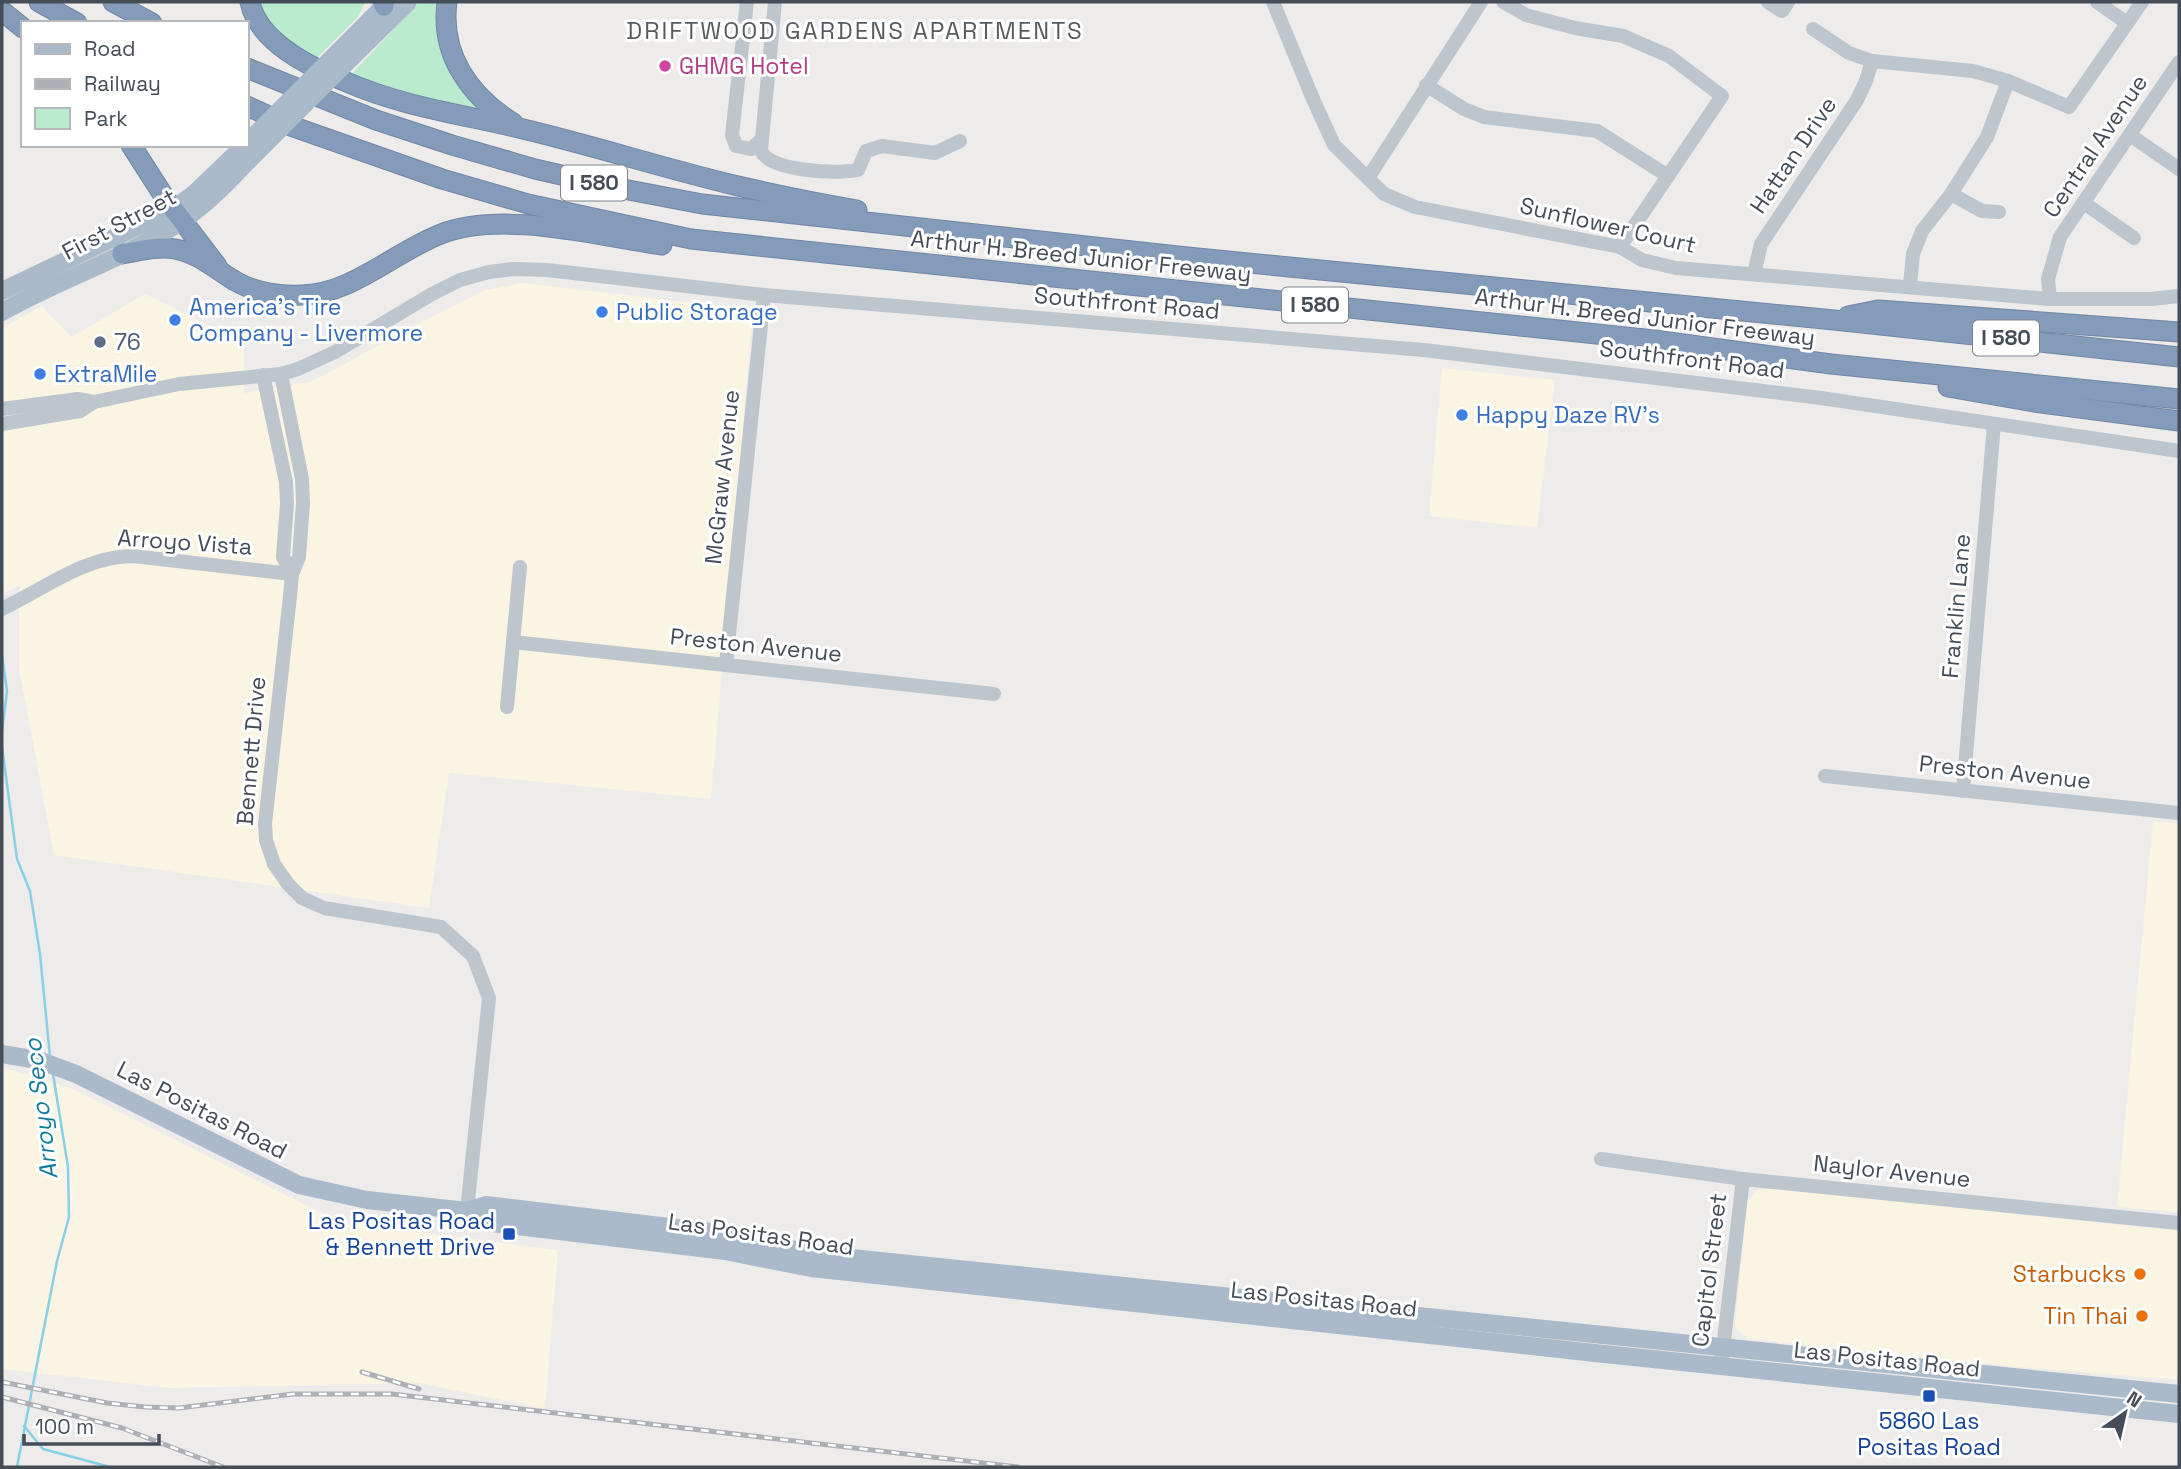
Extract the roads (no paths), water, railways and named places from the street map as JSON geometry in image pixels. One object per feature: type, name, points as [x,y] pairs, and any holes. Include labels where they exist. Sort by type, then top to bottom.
[{"type":"highway","points":[[40,2],[73,21]]},
{"type":"highway","points":[[113,2],[148,21]]},
{"type":"highway","points":[[250,2],[263,28],[281,46],[310,65],[342,81],[413,106],[523,129],[737,185],[958,231]]},
{"type":"highway","points":[[447,2],[447,37],[454,60],[466,83],[497,113],[523,129]]},
{"type":"highway","points":[[2,11],[21,26]]},
{"type":"highway","name":"Arthur H. Breed Junior Freeway","points":[[248,68],[364,116],[452,145],[535,169],[702,204],[1187,257],[1834,320],[2179,357]]},
{"type":"highway","name":"Arthur H. Breed Junior Freeway","points":[[248,106],[369,154],[528,204],[610,223],[721,243],[1654,340],[1832,363],[2179,399]]},
{"type":"highway","points":[[132,147],[223,272]]},
{"type":"highway","points":[[122,254],[155,248],[176,249],[258,292],[277,295],[326,292],[349,283],[443,233],[493,224],[561,230],[693,250],[721,243]]},
{"type":"highway","points":[[1834,320],[1878,310],[2175,330]]},
{"type":"highway","points":[[1909,371],[1944,386],[2034,402],[2179,421]]},
{"type":"main road","points":[[342,57],[408,2]]},
{"type":"main road","points":[[342,57],[385,3]]},
{"type":"main road","name":"First Street","points":[[2,291],[179,214],[215,195],[243,152],[342,57]]},
{"type":"main road","name":"First Street","points":[[2,312],[122,254],[179,214]]},
{"type":"main road","name":"Las Positas Road","points":[[2,1054],[38,1060],[76,1074],[299,1185],[368,1200],[467,1211],[492,1223],[725,1251],[811,1268],[2179,1414]]},
{"type":"main road","name":"Las Positas Road","points":[[467,1211],[486,1205],[727,1234],[812,1254],[2179,1394]]},
{"type":"main road","points":[[1830,1378],[1833,1368],[1878,1372],[1890,1365]]},
{"type":"street","points":[[747,2],[732,135],[736,146],[751,149],[762,139]]},
{"type":"street","points":[[775,2],[762,139],[763,154],[780,166],[844,173],[858,170],[866,151],[882,146],[935,153],[960,141]]},
{"type":"street","name":"Sunflower Court","points":[[1273,2],[1312,99],[1334,145],[1384,194],[1415,207],[1620,247],[1642,260],[1676,268],[2050,299],[2151,299],[2179,296]]},
{"type":"street","points":[[1368,178],[1481,2]]},
{"type":"street","points":[[1503,2],[1527,15],[1575,28],[1623,36],[1669,56],[1722,96],[1620,247]]},
{"type":"street","points":[[1768,2],[1785,6]]},
{"type":"street","points":[[2097,2],[2127,23]]},
{"type":"street","points":[[1813,29],[1849,53],[1872,61],[1973,72],[2007,88],[2069,107],[2141,2]]},
{"type":"street","name":"Hattan Drive","points":[[1754,274],[1761,244],[1857,100],[1872,61]]},
{"type":"street","name":"Central Avenue","points":[[2050,299],[2048,279],[2060,237],[2178,66]]},
{"type":"street","points":[[1426,85],[1464,109],[1484,117],[1597,131],[1668,176]]},
{"type":"street","points":[[1910,286],[1913,254],[1922,231],[1951,194],[1987,137],[2007,88]]},
{"type":"street","points":[[2130,135],[2179,169]]},
{"type":"street","points":[[1951,194],[1982,211],[2000,212]]},
{"type":"street","points":[[2084,203],[2134,238]]},
{"type":"street","name":"Southfront Road","points":[[2,424],[80,411],[94,402],[179,384],[281,374],[335,352],[460,280],[513,269],[547,270],[764,295],[1424,350],[1821,398],[2179,451]]},
{"type":"street","name":"McGraw Avenue","points":[[726,664],[764,295]]},
{"type":"street","name":"Bennett Drive","points":[[281,374],[302,479],[303,503],[299,557],[292,574],[265,824],[266,840],[274,864],[302,898],[324,908],[440,926],[473,956],[489,998],[467,1211]]},
{"type":"street","name":"Bennett Drive","points":[[263,375],[286,482],[283,557],[292,574]]},
{"type":"street","name":"Southfront Road","points":[[2,409],[78,399],[94,402]]},
{"type":"street","name":"Franklin Lane","points":[[1963,791],[1994,424]]},
{"type":"street","name":"Arroyo Vista","points":[[2,609],[80,568],[113,556],[292,574]]},
{"type":"street","points":[[507,707],[520,567]]},
{"type":"street","name":"Preston Avenue","points":[[513,642],[994,694]]},
{"type":"street","name":"Preston Avenue","points":[[1825,776],[2179,813]]},
{"type":"street","name":"Naylor Avenue","points":[[1601,1159],[1743,1179],[2179,1223]]},
{"type":"street","name":"Capitol Street","points":[[1721,1366],[1743,1179]]},
{"type":"waterway","name":"Arroyo Seco","points":[[2,655],[7,691],[2,731]]},
{"type":"waterway","name":"Arroyo Seco","points":[[2,747],[17,859],[30,891],[40,954],[50,1057]]},
{"type":"waterway","name":"Arroyo Seco","points":[[17,1467],[57,1261],[69,1217],[68,1167],[53,1074]]},
{"type":"waterway","points":[[24,1426],[43,1449],[110,1467]]},
{"type":"railway","points":[[362,1372],[419,1389]]},
{"type":"railway","points":[[2,1382],[107,1403],[145,1407],[179,1408],[293,1394],[392,1394],[1018,1467]]},
{"type":"railway","points":[[2,1397],[122,1428],[223,1467]]},
{"type":"place","name":"GHMG Hotel","points":[[665,66]]},
{"type":"place","name":"Public Storage","points":[[602,312]]},
{"type":"place","name":"America's Tire Company - Livermore","points":[[175,320]]},
{"type":"place","name":"76","points":[[100,342]]},
{"type":"place","name":"ExtraMile","points":[[40,374]]},
{"type":"place","name":"Happy Daze RV's","points":[[1462,415]]},
{"type":"place","name":"Las Positas Road & Bennett Drive","points":[[509,1234]]},
{"type":"place","name":"Starbucks","points":[[2140,1274]]},
{"type":"place","name":"Tin Thai","points":[[2142,1316]]},
{"type":"place","name":"5860 Las Positas Road","points":[[1929,1396]]},
{"type":"district","name":"DRIFTWOOD GARDENS APARTMENTS","points":[[855,31]]}]
